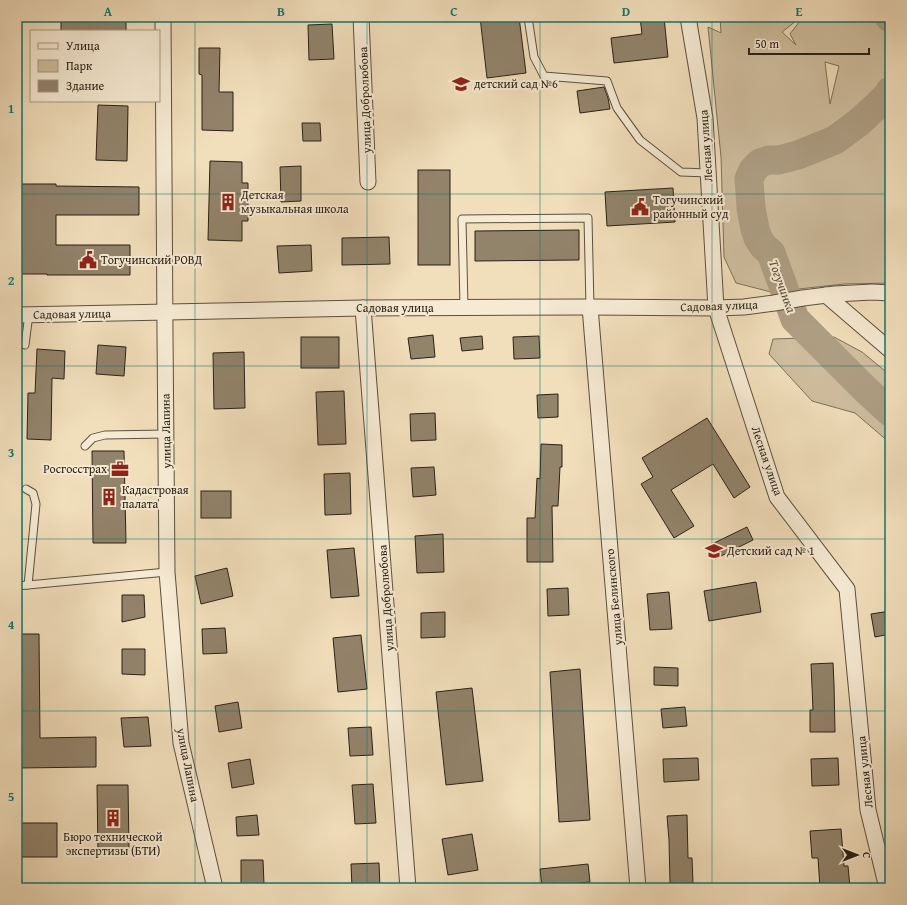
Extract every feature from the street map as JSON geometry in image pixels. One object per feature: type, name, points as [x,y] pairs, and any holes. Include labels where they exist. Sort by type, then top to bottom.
[{"type":"street","name":"улица Лапина","points":[[164,17],[167,572],[182,743],[214,888]]},
{"type":"street","name":"улица Добролюбова","points":[[361,17],[368,182]]},
{"type":"street","name":"Лесная улица","points":[[688,17],[705,118],[716,308],[777,496],[847,589],[868,810],[886,888]]},
{"type":"street","name":"Садовая улица","points":[[23,315],[363,308],[716,308],[744,307],[826,295],[872,292],[890,294]]},
{"type":"street","points":[[826,295],[890,350]]},
{"type":"street","name":"улица Белинского","points":[[590,307],[638,888]]},
{"type":"street","name":"улица Добролюбова","points":[[363,308],[408,888]]},
{"type":"lane","points":[[528,17],[534,57],[544,76],[607,82],[617,108],[640,140],[681,172],[708,173]]},
{"type":"lane","points":[[464,307],[462,219],[588,218],[590,307]]},
{"type":"lane","points":[[23,315],[25,345]]},
{"type":"lane","points":[[85,446],[93,438],[105,435],[166,434]]},
{"type":"lane","points":[[26,489],[33,493],[36,504],[28,585]]},
{"type":"lane","points":[[17,586],[167,572]]},
{"type":"green space","points":[[720,17],[801,17],[782,32],[796,45],[790,34],[803,17],[890,17],[890,283],[844,284],[771,292],[736,283],[724,257],[721,157],[708,27],[721,33]],"holes":[[[825,62],[839,66],[830,104]]]},
{"type":"green space","points":[[834,337],[862,352],[890,375],[890,443],[855,413],[812,401],[769,354],[773,339]]},
{"type":"building","points":[[61,17],[126,17],[126,30],[61,30]]},
{"type":"building","points":[[480,17],[519,17],[526,73],[487,78]]},
{"type":"building","points":[[640,17],[664,17],[668,57],[614,63],[611,38],[642,34]]},
{"type":"building","points":[[332,24],[334,59],[309,60],[308,25]]},
{"type":"building","points":[[199,48],[220,48],[219,92],[233,92],[233,131],[202,130],[202,75],[199,74]]},
{"type":"building","points":[[604,87],[610,109],[580,113],[577,91]]},
{"type":"building","points":[[98,105],[128,106],[127,161],[96,160]]},
{"type":"building","points":[[302,123],[320,123],[321,141],[303,141]]},
{"type":"building","name":"Детская музыкальная школа","points":[[210,161],[242,162],[242,183],[248,183],[248,221],[242,221],[242,241],[208,240]]},
{"type":"building","points":[[301,166],[301,201],[281,202],[280,167]]},
{"type":"building","points":[[418,170],[450,170],[450,265],[418,265]]},
{"type":"building","points":[[17,184],[139,187],[139,215],[56,215],[56,245],[130,245],[130,275],[17,274]]},
{"type":"building","name":"Тогучинский районный суд","points":[[673,188],[675,222],[607,226],[605,192]]},
{"type":"building","points":[[579,230],[579,260],[475,261],[475,231]]},
{"type":"building","points":[[389,237],[390,264],[342,265],[342,238]]},
{"type":"building","points":[[311,245],[312,271],[279,273],[277,246]]},
{"type":"building","points":[[433,335],[435,357],[411,359],[408,338]]},
{"type":"building","points":[[482,336],[483,349],[462,351],[460,338]]},
{"type":"building","points":[[539,336],[540,358],[514,359],[513,337]]},
{"type":"building","points":[[301,337],[339,337],[339,368],[301,368]]},
{"type":"building","points":[[98,345],[126,347],[124,376],[96,374]]},
{"type":"building","points":[[37,349],[65,351],[64,379],[52,378],[51,440],[27,439],[28,393],[35,393]]},
{"type":"building","points":[[244,352],[245,408],[214,409],[213,353]]},
{"type":"building","points":[[344,391],[346,444],[318,445],[316,392]]},
{"type":"building","points":[[558,394],[558,417],[538,418],[537,395]]},
{"type":"building","points":[[435,413],[436,440],[411,441],[410,414]]},
{"type":"building","points":[[707,418],[750,487],[734,498],[713,464],[671,490],[694,526],[674,538],[641,484],[653,477],[642,458]]},
{"type":"building","points":[[541,444],[562,445],[562,467],[560,467],[558,506],[552,506],[553,562],[527,562],[527,518],[535,518],[537,478],[540,479]]},
{"type":"building","name":"Кадастровая палата","points":[[92,451],[124,451],[126,543],[93,543]]},
{"type":"building","points":[[434,467],[436,495],[413,497],[411,468]]},
{"type":"building","points":[[350,473],[351,514],[325,515],[324,474]]},
{"type":"building","points":[[201,491],[231,491],[231,518],[201,518]]},
{"type":"building","points":[[747,527],[753,540],[715,559],[708,546]]},
{"type":"building","points":[[443,534],[444,572],[417,573],[415,536]]},
{"type":"building","points":[[354,548],[359,596],[331,598],[327,550]]},
{"type":"building","points":[[227,568],[233,596],[201,604],[195,576]]},
{"type":"building","points":[[756,582],[761,612],[709,621],[704,591]]},
{"type":"building","points":[[568,588],[569,615],[548,616],[547,589]]},
{"type":"building","points":[[669,592],[672,629],[650,630],[647,594]]},
{"type":"building","points":[[122,595],[144,595],[145,617],[122,622]]},
{"type":"building","points":[[890,611],[890,634],[875,637],[871,614]]},
{"type":"building","points":[[445,612],[445,637],[421,638],[421,613]]},
{"type":"building","points":[[225,628],[227,653],[203,654],[202,629]]},
{"type":"building","points":[[17,634],[39,634],[40,738],[96,737],[96,767],[17,768]]},
{"type":"building","points":[[361,635],[367,689],[338,692],[333,638]]},
{"type":"building","points":[[122,649],[145,649],[145,675],[122,674]]},
{"type":"building","points":[[833,663],[835,732],[810,732],[810,710],[813,710],[811,664]]},
{"type":"building","points":[[654,667],[678,668],[678,686],[654,685]]},
{"type":"building","points":[[580,669],[590,820],[559,822],[550,672]]},
{"type":"building","points":[[472,688],[483,781],[446,785],[436,692]]},
{"type":"building","points":[[238,702],[242,728],[219,732],[215,706]]},
{"type":"building","points":[[685,707],[687,726],[663,728],[661,709]]},
{"type":"building","points":[[148,717],[151,746],[124,747],[121,718]]},
{"type":"building","points":[[371,727],[373,755],[350,756],[348,728]]},
{"type":"building","points":[[698,758],[699,780],[664,782],[663,759]]},
{"type":"building","points":[[838,758],[839,785],[812,786],[811,759]]},
{"type":"building","points":[[250,759],[254,784],[232,788],[228,763]]},
{"type":"building","points":[[373,784],[376,823],[355,824],[352,785]]},
{"type":"building","name":"Бюро технической экспертизы (БТИ)","points":[[97,785],[128,785],[129,851],[98,852]]},
{"type":"building","points":[[257,815],[259,835],[237,836],[236,817]]},
{"type":"building","points":[[687,815],[688,858],[692,858],[693,883],[670,883],[667,816]]},
{"type":"building","points":[[17,823],[57,823],[57,857],[17,857]]},
{"type":"building","points":[[841,829],[844,866],[848,866],[850,888],[820,888],[818,858],[812,858],[810,831]]},
{"type":"building","points":[[472,834],[478,870],[448,875],[442,839]]},
{"type":"building","points":[[241,860],[263,860],[264,884],[241,885]]},
{"type":"building","points":[[379,863],[380,888],[352,888],[351,864]]},
{"type":"building","points":[[588,864],[590,882],[542,887],[540,869]]},
{"type":"waterway","name":"Тогучинка","points":[[890,91],[888,95],[858,123],[835,140],[798,155],[760,163],[753,170],[749,179],[751,208],[755,229],[758,238],[764,247],[771,253],[795,319],[890,412]]},
{"type":"place","name":"детский сад №6","points":[[461,84]]},
{"type":"place","name":"Детская музыкальная школа","points":[[228,202]]},
{"type":"place","name":"Тогучинский районный суд","points":[[640,207]]},
{"type":"place","name":"Тогучинский РОВД","points":[[88,260]]},
{"type":"place","name":"Росгосстрах","points":[[120,469]]},
{"type":"place","name":"Кадастровая палата","points":[[109,497]]},
{"type":"place","name":"Детский сад № 1","points":[[714,551]]},
{"type":"place","name":"Бюро технической экспертизы (БТИ)","points":[[113,818]]}]
